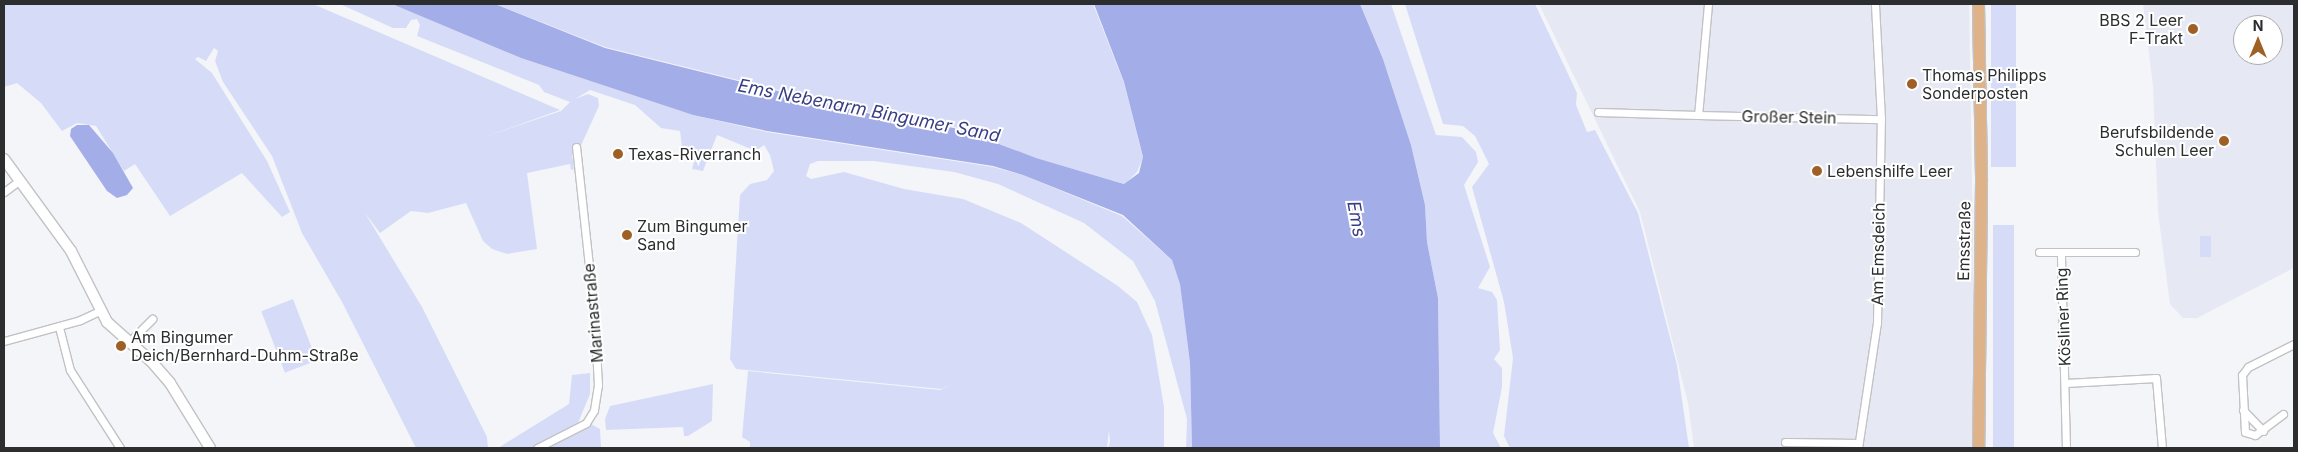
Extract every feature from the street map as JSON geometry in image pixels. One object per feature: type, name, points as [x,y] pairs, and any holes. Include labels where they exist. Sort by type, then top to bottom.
[{"type":"main road","name":"Emsstraße","points":[[1978,4],[1981,181],[1978,448]]},
{"type":"main road","points":[[4,159],[71,251],[99,311],[170,383],[210,448]]},
{"type":"street","points":[[1698,115],[1708,4]]},
{"type":"street","name":"Am Emsdeich","points":[[1785,442],[1858,446],[1872,372],[1877,323],[1880,119],[1875,4]]},
{"type":"street","name":"Großer Stein","points":[[1598,112],[1880,119]]},
{"type":"street","name":"Marinastraße","points":[[537,448],[586,423],[594,410],[598,385],[594,312],[576,147]]},
{"type":"street","points":[[4,192],[20,180]]},
{"type":"street","name":"Kösliner Ring","points":[[2038,252],[2135,252]]},
{"type":"street","name":"Kösliner Ring","points":[[2061,252],[2066,383],[2066,448]]},
{"type":"street","points":[[4,341],[58,327],[99,311]]},
{"type":"street","points":[[129,342],[152,319]]},
{"type":"street","points":[[58,327],[70,370],[120,448]]},
{"type":"street","points":[[2283,414],[2255,436],[2244,432],[2242,375],[2248,367],[2294,344]]},
{"type":"street","name":"Kösliner Ring","points":[[2066,383],[2156,378],[2162,448]]},
{"type":"street","points":[[2243,410],[2263,431]]},
{"type":"shaded area","points":[[4,4],[313,4],[560,110],[482,138],[561,111],[570,102],[544,92],[539,85],[417,36],[420,25],[417,19],[411,20],[406,28],[393,28],[340,4],[392,4],[521,58],[693,115],[767,132],[993,167],[1023,175],[1122,216],[1172,260],[1180,283],[1190,363],[1192,448],[1186,448],[1187,419],[1155,301],[1133,261],[1084,223],[998,184],[954,172],[874,161],[818,161],[810,164],[806,176],[811,179],[844,172],[904,189],[963,199],[1021,223],[1118,286],[1137,302],[1152,335],[1164,407],[1164,448],[1108,448],[1110,442],[1109,430],[1107,448],[750,448],[750,442],[742,437],[748,371],[940,390],[951,385],[941,389],[736,369],[730,359],[740,195],[750,184],[767,180],[774,171],[770,155],[764,145],[757,150],[751,149],[717,135],[703,171],[692,169],[697,150],[682,148],[680,131],[661,128],[635,105],[590,90],[575,99],[588,94],[598,98],[599,106],[578,152],[572,154],[574,169],[571,170],[570,164],[527,173],[537,249],[507,254],[492,249],[483,241],[466,203],[428,213],[411,211],[380,233],[365,213],[422,307],[487,437],[488,448],[416,448],[342,302],[302,233],[272,156],[223,82],[215,61],[218,51],[214,48],[206,61],[198,57],[195,59],[212,73],[267,161],[290,212],[282,217],[242,173],[170,216],[135,164],[124,171],[96,126],[77,123],[62,131],[41,103],[17,83],[4,87]]},
{"type":"shaded area","points":[[495,4],[1093,4],[1124,83],[1143,158],[1137,172],[1125,184],[1035,158],[960,128],[875,114],[605,47]]},
{"type":"shaded area","points":[[1360,4],[1391,4],[1436,135],[1462,137],[1476,152],[1478,162],[1464,185],[1490,267],[1478,288],[1492,292],[1497,300],[1500,350],[1494,359],[1502,368],[1502,387],[1493,433],[1501,448],[1440,448],[1438,298],[1427,242],[1425,205],[1411,145],[1383,59]]},
{"type":"shaded area","points":[[1405,4],[1535,4],[1577,93],[1576,105],[1587,132],[1595,130],[1638,213],[1677,365],[1689,448],[1510,448],[1504,436],[1513,358],[1504,302],[1472,187],[1489,164],[1475,136],[1463,126],[1443,124]]},
{"type":"shaded area","points":[[1539,4],[1969,4],[1974,292],[1972,448],[1694,448],[1688,403],[1640,212]]},
{"type":"shaded area","points":[[1991,4],[2016,4],[2016,167],[1991,167]]},
{"type":"shaded area","name":"Berufsbildende Schulen Leer","points":[[2143,4],[2294,4],[2294,268],[2197,318],[2183,318],[2170,304],[2158,212],[2153,86]]},
{"type":"shaded area","points":[[1993,225],[2014,225],[2014,448],[1993,448]]},
{"type":"shaded area","points":[[2200,236],[2211,236],[2211,257],[2200,257]]},
{"type":"shaded area","points":[[293,299],[317,361],[285,373],[261,311]]},
{"type":"shaded area","points":[[590,373],[590,394],[578,423],[531,448],[498,448],[569,404],[572,375]]},
{"type":"shaded area","points":[[713,384],[712,421],[688,436],[684,436],[683,427],[606,430],[605,419],[610,406]]},
{"type":"shaded area","points":[[591,424],[600,429],[601,448],[544,448]]},
{"type":"water","name":"Ems","points":[[392,4],[495,4],[605,48],[875,115],[960,129],[1036,158],[1124,184],[1139,173],[1143,157],[1124,82],[1094,4],[1360,4],[1383,59],[1411,145],[1425,205],[1427,242],[1438,298],[1440,448],[1192,448],[1190,363],[1180,284],[1172,260],[1123,215],[1023,175],[993,166],[767,131],[693,115],[521,58]]},
{"type":"water","points":[[77,125],[89,125],[113,153],[133,188],[127,195],[117,198],[107,191],[70,136],[71,129]]},
{"type":"place","name":"BBS 2 Leer F-Trakt","points":[[2193,29]]},
{"type":"place","name":"Thomas Philipps Sonderposten","points":[[1912,84]]},
{"type":"place","name":"Berufsbildende Schulen Leer","points":[[2224,141]]},
{"type":"place","name":"Texas-Riverranch","points":[[618,154]]},
{"type":"place","name":"Lebenshilfe Leer","points":[[1817,171]]},
{"type":"place","name":"Zum Bingumer Sand","points":[[627,235]]},
{"type":"place","name":"Am Bingumer Deich/Bernhard-Duhm-Straße","points":[[121,346]]},
{"type":"water label","name":"Ems Nebenarm Bingumer Sand","points":[[869,111]]}]
